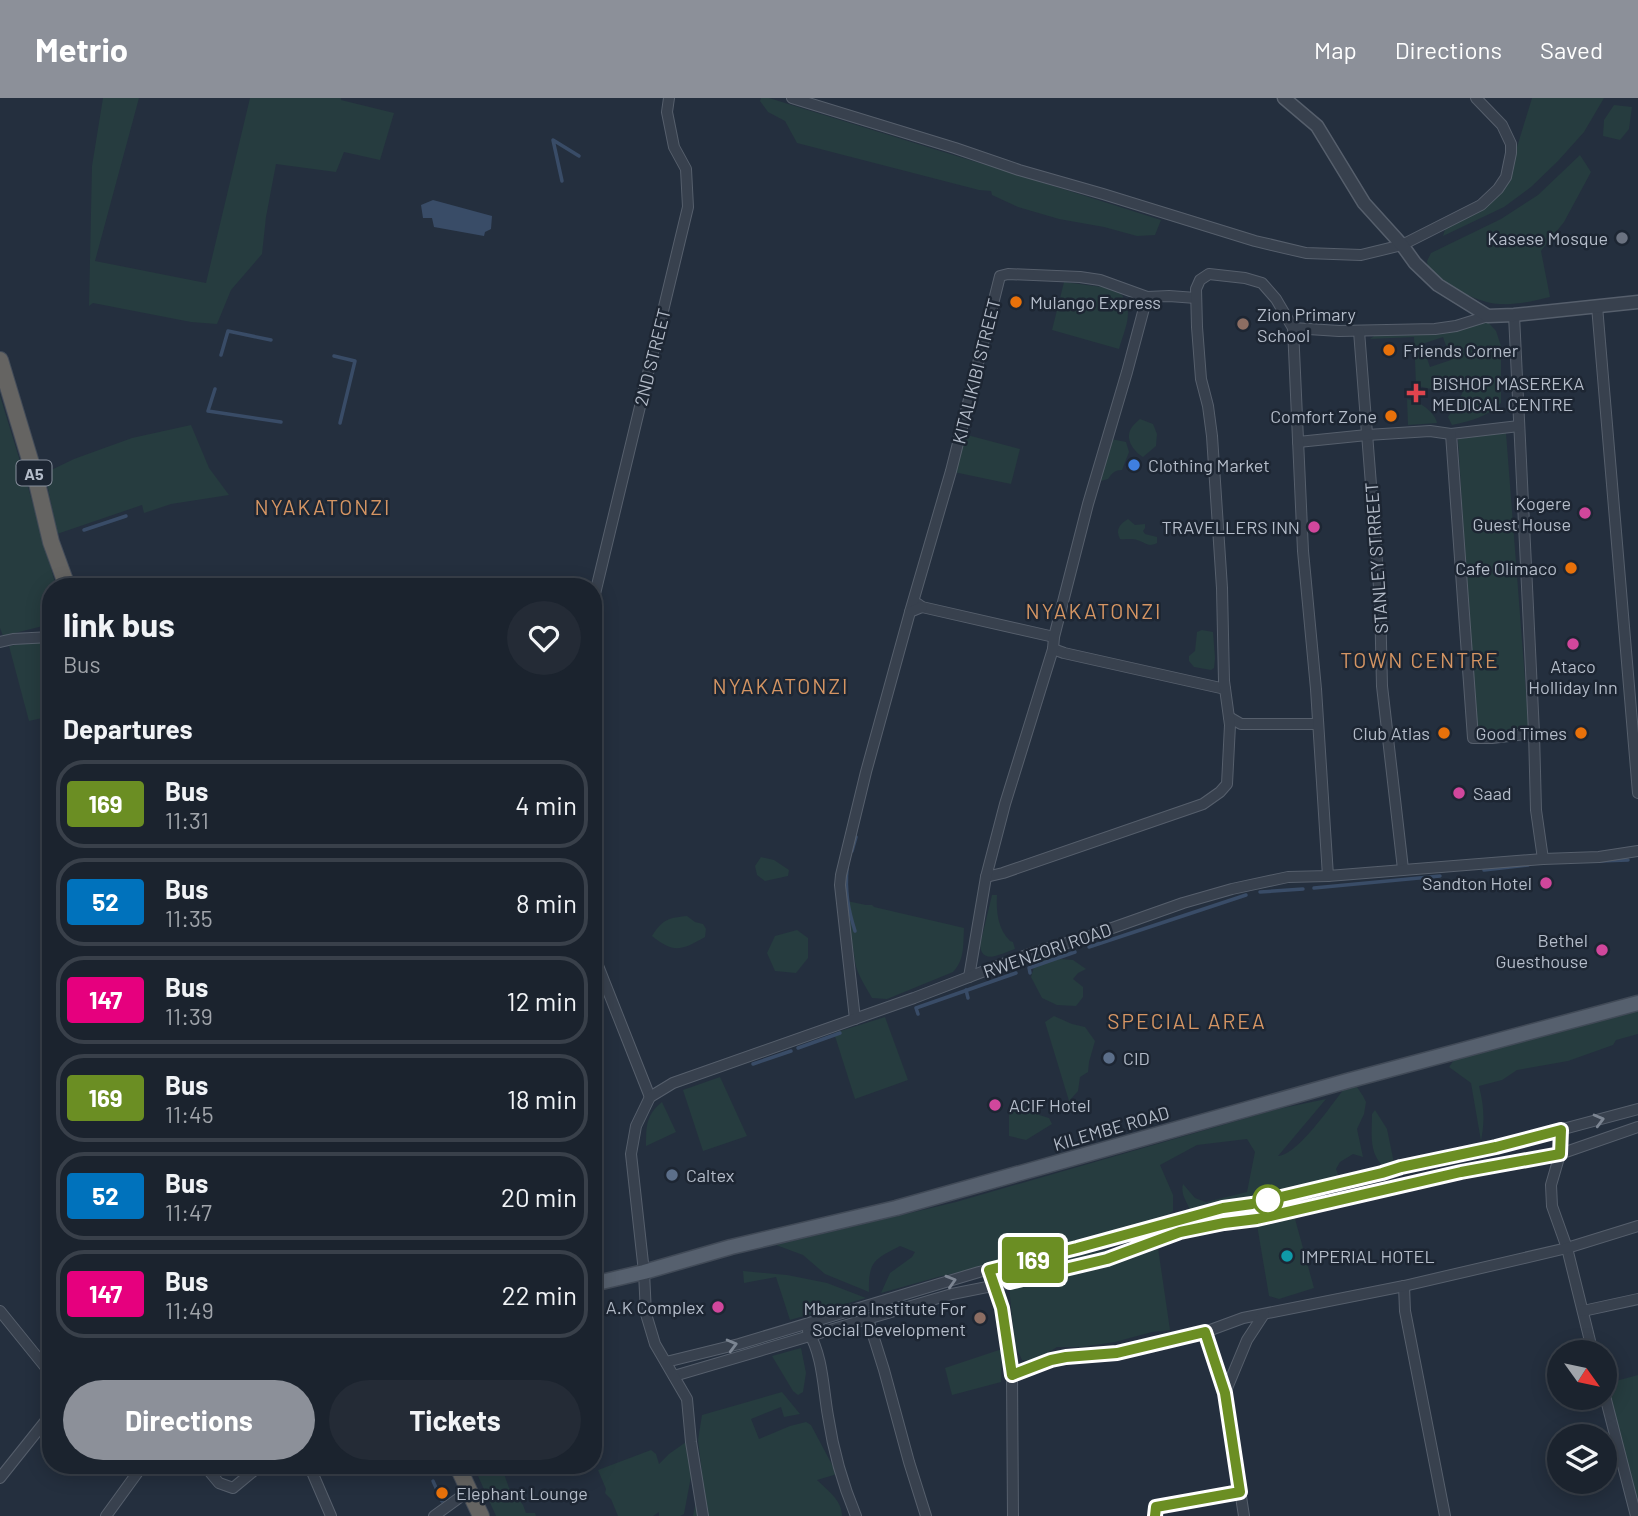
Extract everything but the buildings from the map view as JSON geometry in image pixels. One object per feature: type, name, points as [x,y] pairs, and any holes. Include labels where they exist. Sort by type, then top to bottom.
[{"type":"highway","name":"A5","points":[[0,360],[37,483],[51,542],[64,578]]},
{"type":"highway","points":[[462,1474],[481,1516]]},
{"type":"main road","name":"KILEMBE ROAD","points":[[602,1282],[951,1193],[1380,1072],[1638,1003]]},
{"type":"street","name":"2ND STREET","points":[[599,578],[688,206],[686,169],[674,147],[667,112],[669,98]]},
{"type":"street","points":[[792,98],[1208,228],[1306,253],[1361,255],[1402,245],[1481,205],[1498,189],[1506,177],[1511,144],[1502,125],[1476,98]]},
{"type":"street","points":[[1284,98],[1317,127],[1364,203],[1415,263],[1438,285],[1488,316]]},
{"type":"street","points":[[986,877],[1203,804],[1227,785],[1229,718],[1225,689],[1222,587],[1212,436],[1201,379],[1196,298],[1200,280],[1209,274],[1253,279],[1262,283],[1276,299],[1293,328],[1303,551],[1328,876]]},
{"type":"street","name":"KITALIKIBI STREET","points":[[855,1018],[841,875],[912,600],[951,471],[999,275],[1080,277],[1100,280],[1147,296]]},
{"type":"street","points":[[969,977],[986,877],[1005,804],[1053,649],[1088,504],[1147,296],[1196,298]]},
{"type":"street","points":[[1293,328],[1339,331],[1435,329],[1488,316],[1514,316],[1638,302]]},
{"type":"street","points":[[1597,306],[1638,793]]},
{"type":"street","points":[[1514,316],[1534,733],[1535,810],[1544,859]]},
{"type":"street","name":"STANLEY STRREET","points":[[1359,331],[1380,600],[1382,686],[1403,869]]},
{"type":"street","points":[[1298,442],[1430,431],[1451,434],[1519,426]]},
{"type":"street","points":[[1451,434],[1473,738],[1534,733]]},
{"type":"street","points":[[912,600],[922,607],[1054,637]]},
{"type":"street","points":[[910,612],[922,607]]},
{"type":"street","points":[[0,642],[42,637]]},
{"type":"street","points":[[1053,649],[1225,689]]},
{"type":"street","points":[[1229,718],[1241,724],[1318,724]]},
{"type":"street","points":[[1229,733],[1241,724]]},
{"type":"street","name":"RWENZORI ROAD","points":[[650,1097],[673,1083],[1029,954],[1232,890],[1288,877],[1599,857],[1638,851]]},
{"type":"street","points":[[602,976],[650,1097],[636,1126],[631,1154],[645,1272],[646,1314],[655,1344],[687,1399],[703,1516]]},
{"type":"street","points":[[666,1362],[739,1344],[989,1270],[1223,1208],[1252,1204],[1496,1147],[1638,1109]]},
{"type":"street","points":[[674,1377],[952,1294],[1088,1264],[1180,1232],[1257,1219],[1461,1172],[1560,1154],[1638,1127]]},
{"type":"street","points":[[1561,1130],[1560,1154],[1551,1185],[1552,1206],[1567,1248],[1591,1340]]},
{"type":"street","points":[[1012,1375],[1051,1360],[1117,1353],[1205,1332],[1236,1320],[1404,1286],[1567,1248],[1638,1226]]},
{"type":"street","points":[[989,1270],[1002,1308],[1012,1375],[1013,1516]]},
{"type":"street","points":[[1404,1286],[1405,1311],[1446,1516]]},
{"type":"street","points":[[1583,1311],[1638,1299]]},
{"type":"street","points":[[0,1311],[42,1363]]},
{"type":"street","points":[[1225,1393],[1247,1340],[1264,1314]]},
{"type":"street","points":[[868,1319],[926,1516]]},
{"type":"street","points":[[803,1325],[819,1359],[828,1419],[856,1516]]},
{"type":"street","points":[[1205,1332],[1225,1393],[1244,1516]]},
{"type":"street","points":[[1609,1410],[1634,1509]]},
{"type":"street","points":[[0,1478],[42,1425]]},
{"type":"street","points":[[106,1516],[136,1474]]},
{"type":"street","points":[[212,1474],[219,1483],[233,1488],[250,1474]]},
{"type":"street","points":[[313,1474],[331,1516]]},
{"type":"street","points":[[434,1516],[470,1490]]},
{"type":"street","points":[[1155,1516],[1156,1507],[1240,1492]]},
{"type":"green space","points":[[103,98],[139,98],[95,261],[206,283],[250,98],[341,98],[394,113],[380,160],[344,152],[336,172],[276,164],[262,254],[231,290],[217,324],[191,322],[93,303],[89,306],[92,166]]},
{"type":"green space","points":[[761,98],[769,98],[1161,220],[1155,235],[1137,236],[1018,207],[992,195],[991,191],[797,143],[785,121],[768,112],[760,101]]},
{"type":"green space","points":[[1532,98],[1604,98],[1584,132],[1531,187],[1504,207],[1443,236],[1447,223],[1465,208],[1506,183]]},
{"type":"green space","points":[[1614,105],[1632,107],[1629,129],[1620,140],[1603,136],[1604,120]]},
{"type":"green space","points":[[1580,155],[1591,172],[1564,222],[1541,251],[1550,297],[1519,303],[1491,303],[1463,293],[1429,274],[1427,261],[1431,253],[1501,219],[1538,195]]},
{"type":"green space","points":[[1064,282],[1117,289],[1123,296],[1128,318],[1119,349],[1052,330]]},
{"type":"green space","points":[[1485,319],[1496,331],[1501,346],[1501,403],[1478,418],[1452,425],[1448,417],[1462,394],[1463,385],[1440,390],[1416,385],[1414,337],[1370,339],[1378,333]],"holes":[[[1443,337],[1451,360],[1430,367],[1422,344]]]},
{"type":"green space","points":[[0,396],[54,578],[42,578],[42,626],[3,636],[0,628]]},
{"type":"green space","points":[[1407,399],[1425,407],[1433,414],[1437,423],[1408,425]]},
{"type":"green space","points":[[1140,419],[1153,424],[1157,434],[1156,446],[1143,457],[1129,440],[1132,427]]},
{"type":"green space","points":[[191,425],[209,468],[229,495],[171,504],[144,513],[142,505],[57,534],[45,473],[74,459],[132,438]]},
{"type":"green space","points":[[956,432],[1020,449],[1011,484],[949,471]]},
{"type":"green space","points":[[1506,433],[1529,731],[1476,734],[1458,439]]},
{"type":"green space","points":[[1111,439],[1126,442],[1129,452],[1122,470],[1101,481],[1095,478]]},
{"type":"green space","points":[[1128,519],[1135,525],[1145,524],[1143,531],[1157,537],[1157,543],[1149,545],[1135,539],[1120,539],[1119,527]]},
{"type":"green space","points":[[1197,632],[1213,632],[1215,658],[1214,668],[1211,670],[1194,667],[1189,661],[1189,656],[1195,651]]},
{"type":"green space","points":[[42,640],[42,718],[29,721],[9,646]]},
{"type":"green space","points":[[761,857],[774,860],[789,870],[788,876],[765,881],[757,875],[755,866]]},
{"type":"green space","points":[[992,895],[997,895],[1000,926],[1013,942],[1015,949],[989,957],[984,955],[980,945]]},
{"type":"green space","points":[[847,901],[964,928],[960,962],[953,972],[887,999],[872,998],[858,971],[849,940]]},
{"type":"green space","points":[[687,916],[703,924],[706,929],[705,937],[684,947],[672,948],[652,936],[666,920]]},
{"type":"green space","points":[[797,930],[808,938],[808,958],[796,973],[775,971],[767,953],[775,936]]},
{"type":"green space","points":[[1048,958],[1073,960],[1086,969],[1073,979],[1083,987],[1083,997],[1076,1006],[1057,1005],[1042,998],[1031,977],[1035,964]]},
{"type":"green space","points":[[1638,1008],[1638,1034],[1616,1040],[1613,1045],[1568,1061],[1517,1070],[1502,1080],[1479,1086],[1483,1113],[1481,1141],[1471,1083],[1449,1067],[1454,1060],[1495,1046]]},
{"type":"green space","points":[[1054,1016],[1085,1027],[1095,1041],[1088,1072],[1080,1077],[1078,1091],[1069,1101],[1045,1022]]},
{"type":"green space","points":[[885,1017],[908,1080],[855,1099],[834,1033]]},
{"type":"green space","points":[[720,1077],[747,1136],[703,1151],[683,1090]]},
{"type":"green space","points":[[1357,1087],[1366,1102],[1357,1129],[1363,1157],[1353,1154],[1340,1162],[1336,1169],[1341,1183],[1290,1189],[1191,1213],[1183,1195],[1183,1184],[1195,1198],[1206,1202],[1247,1192],[1255,1152],[1247,1139],[1197,1145],[1160,1165],[1173,1195],[1173,1211],[1161,1221],[1103,1234],[1081,1244],[881,1293],[890,1273],[915,1252],[900,1246],[879,1258],[872,1267],[869,1292],[825,1274],[803,1255],[776,1245],[956,1202],[1278,1109],[1326,1099],[1278,1156],[1304,1139],[1344,1089]]},
{"type":"green space","points":[[662,1102],[676,1132],[646,1146],[648,1121]]},
{"type":"green space","points":[[1033,1103],[1039,1115],[1049,1118],[1052,1124],[1026,1140],[1009,1136],[1009,1112]]},
{"type":"green space","points":[[1375,1110],[1387,1129],[1394,1163],[1387,1169],[1377,1158],[1372,1144],[1372,1114]]},
{"type":"green space","points":[[1292,1208],[1314,1288],[1279,1299],[1269,1296],[1256,1219],[1261,1212]]},
{"type":"green space","points":[[1157,1241],[1170,1330],[1082,1347],[1057,1347],[1035,1361],[1022,1360],[1015,1345],[1010,1281],[1026,1272],[1063,1259]]},
{"type":"green space","points":[[743,1271],[787,1275],[827,1283],[866,1298],[790,1320],[776,1277],[744,1283]]},
{"type":"green space","points":[[801,1348],[806,1373],[803,1392],[798,1395],[772,1356]]},
{"type":"green space","points":[[1002,1349],[1001,1382],[952,1395],[945,1368]]},
{"type":"green space","points":[[1638,1375],[1636,1500],[1612,1410],[1617,1410],[1617,1381]]},
{"type":"green space","points":[[782,1392],[800,1414],[784,1417],[781,1407],[751,1419],[759,1439],[790,1426],[806,1422],[811,1425],[837,1474],[817,1480],[837,1500],[842,1516],[693,1516],[702,1473],[698,1440],[702,1415]]},
{"type":"green space","points":[[686,1442],[692,1471],[684,1514],[659,1516],[659,1512],[653,1516],[618,1516],[611,1499],[605,1493],[600,1474],[602,1474],[602,1468],[651,1450],[656,1454],[659,1464]]},
{"type":"green space","points":[[504,1474],[509,1488],[526,1513],[535,1513],[536,1516],[496,1516],[478,1476]]},
{"type":"water","points":[[433,200],[492,216],[491,229],[485,232],[484,236],[434,227],[432,218],[423,218],[421,205]]},
{"type":"waterway","points":[[562,181],[553,140],[579,156]]},
{"type":"waterway","points":[[221,355],[228,331],[271,340]]},
{"type":"waterway","points":[[334,356],[355,361],[340,423]]},
{"type":"waterway","points":[[215,389],[208,411],[281,422]]},
{"type":"waterway","points":[[84,530],[126,516]]},
{"type":"waterway","points":[[852,851],[856,837]]},
{"type":"waterway","points":[[1599,861],[1628,860]]},
{"type":"waterway","points":[[1484,870],[1528,865]]},
{"type":"waterway","points":[[847,868],[848,900],[855,931]]},
{"type":"waterway","points":[[1314,888],[1440,876]]},
{"type":"waterway","points":[[1260,892],[1303,889]]},
{"type":"waterway","points":[[1089,947],[1246,895]]},
{"type":"waterway","points":[[1030,973],[1029,968],[1075,952]]},
{"type":"waterway","points":[[918,1014],[916,1008],[1016,973]]},
{"type":"waterway","points":[[966,990],[968,998]]},
{"type":"waterway","points":[[798,1048],[840,1033]]},
{"type":"waterway","points":[[753,1064],[791,1051]]},
{"type":"waterway","points":[[433,1481],[442,1501]]},
{"type":"bus line","name":"169","points":[[1010,1282],[1107,1259],[1180,1232],[1257,1219],[1461,1172],[1560,1154],[1561,1130],[1252,1204],[1223,1208],[989,1270],[1002,1308],[1012,1375],[1051,1360],[1117,1353],[1205,1332],[1225,1393],[1240,1492],[1156,1507],[1155,1516]]},
{"type":"place","name":"Kasese Mosque","points":[[1622,238]]},
{"type":"place","name":"Mulango Express","points":[[1016,302]]},
{"type":"place","name":"Zion Primary School","points":[[1243,324]]},
{"type":"place","name":"Friends Corner","points":[[1389,350]]},
{"type":"place","name":"BISHOP MASEREKA MEDICAL CENTRE","points":[[1416,393]]},
{"type":"place","name":"Comfort Zone","points":[[1391,416]]},
{"type":"place","name":"Clothing Market","points":[[1134,465]]},
{"type":"place","name":"Kogere Guest House","points":[[1585,513]]},
{"type":"place","name":"TRAVELLERS INN","points":[[1314,527]]},
{"type":"place","name":"Cafe Olimaco","points":[[1571,568]]},
{"type":"place","name":"Ataco Holliday Inn","points":[[1573,644]]},
{"type":"place","name":"Club Atlas","points":[[1444,733]]},
{"type":"place","name":"Good Times","points":[[1581,733]]},
{"type":"place","name":"Saad","points":[[1459,793]]},
{"type":"place","name":"Sandton Hotel","points":[[1546,883]]},
{"type":"place","name":"Bethel Guesthouse","points":[[1602,950]]},
{"type":"place","name":"CID","points":[[1109,1058]]},
{"type":"place","name":"ACIF Hotel","points":[[995,1105]]},
{"type":"place","name":"Caltex","points":[[672,1175]]},
{"type":"place","name":"IMPERIAL HOTEL","points":[[1287,1256]]},
{"type":"place","name":"A.K Complex","points":[[718,1307]]},
{"type":"place","name":"Mbarara Institute For Social Development","points":[[980,1318]]},
{"type":"place","name":"Elephant Lounge","points":[[442,1493]]},
{"type":"district","name":"NYAKATONZI","points":[[323,506]]},
{"type":"district","name":"NYAKATONZI","points":[[1094,610]]},
{"type":"district","name":"TOWN CENTRE","points":[[1420,659]]},
{"type":"district","name":"NYAKATONZI","points":[[781,685]]},
{"type":"district","name":"SPECIAL AREA","points":[[1187,1020]]}]
